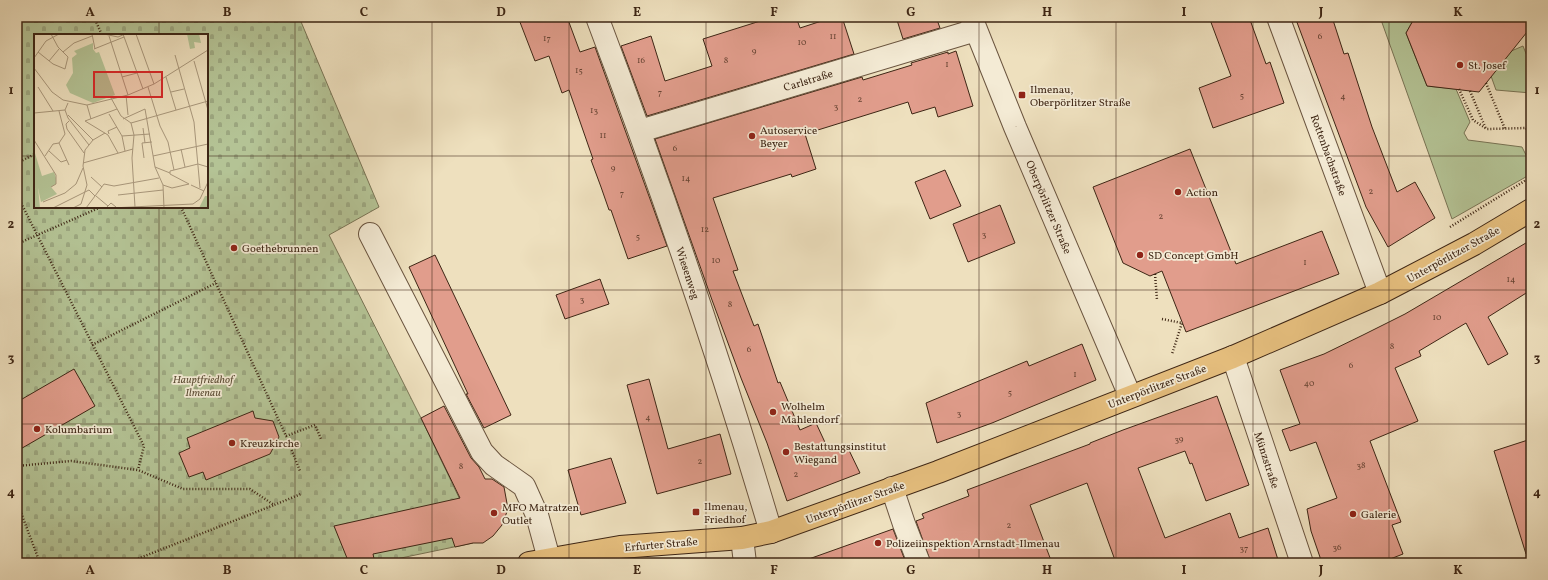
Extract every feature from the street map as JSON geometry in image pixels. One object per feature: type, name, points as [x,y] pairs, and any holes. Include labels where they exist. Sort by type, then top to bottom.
[{"type":"main road","name":"Unterpörlitzer Straße","points":[[771,532],[938,472],[1233,357],[1380,293],[1474,244],[1531,210]]},
{"type":"main road","name":"Erfurter Straße","points":[[539,561],[620,547],[742,538],[771,532]]},
{"type":"street","name":"Wiesenweg","points":[[596,17],[640,131],[751,466],[771,532]]},
{"type":"street","name":"Rottenbachstraße","points":[[1278,17],[1380,293]]},
{"type":"street","name":"Carlstraße","points":[[640,131],[974,23]]},
{"type":"street","name":"Oberpörlitzer Straße","points":[[974,23],[1014,127],[1130,396]]},
{"type":"street","points":[[370,234],[482,452],[494,465],[524,486],[537,515],[539,561]]},
{"type":"street","name":"Münzstraße","points":[[1233,357],[1302,563]]},
{"type":"street","points":[[892,488],[904,524],[920,563]]},
{"type":"street","points":[[742,538],[745,563]]},
{"type":"path","points":[[94,17],[102,34]]},
{"type":"path","points":[[1486,83],[1505,129]]},
{"type":"path","points":[[1459,89],[1472,120],[1487,129],[1526,128],[1531,126]]},
{"type":"path","points":[[1470,91],[1487,129]]},
{"type":"path","points":[[1526,128],[1531,138]]},
{"type":"path","points":[[17,163],[34,154]]},
{"type":"path","points":[[1444,230],[1531,177]]},
{"type":"path","points":[[17,195],[144,446],[138,470]]},
{"type":"path","points":[[17,244],[99,208]]},
{"type":"path","points":[[181,208],[286,436],[300,471]]},
{"type":"path","points":[[1155,274],[1157,300]]},
{"type":"path","points":[[92,345],[216,283]]},
{"type":"path","points":[[1162,319],[1182,323],[1171,357],[1178,378]]},
{"type":"path","points":[[286,436],[315,426],[321,439]]},
{"type":"path","points":[[17,466],[72,461],[138,470],[183,489],[250,489],[274,505]]},
{"type":"path","points":[[127,563],[301,494]]},
{"type":"path","points":[[17,502],[40,563]]},
{"type":"green space","name":"Hauptfriedhof Ilmenau","points":[[17,17],[299,17],[379,207],[329,235],[421,418],[463,506],[473,543],[377,563],[17,563]]},
{"type":"green space","points":[[1380,17],[1415,17],[1406,33],[1427,86],[1456,89],[1470,122],[1464,133],[1468,140],[1522,147],[1526,155],[1531,152],[1531,174],[1452,219]]},
{"type":"green space","points":[[1523,46],[1531,66],[1531,93],[1496,90],[1491,76],[1509,52]]},
{"type":"building","points":[[518,17],[567,17],[580,52],[595,47],[667,246],[628,259],[611,210],[609,210],[591,160],[593,159],[569,90],[562,93],[549,56],[535,61]]},
{"type":"building","points":[[773,17],[796,17],[800,28],[834,17],[842,17],[854,54],[647,116],[621,46],[651,36],[665,81],[712,66],[703,39]]},
{"type":"building","points":[[896,17],[936,17],[940,28],[903,39]]},
{"type":"building","points":[[1209,17],[1249,17],[1266,64],[1270,62],[1284,103],[1213,128],[1199,88],[1231,76]]},
{"type":"building","points":[[1295,17],[1332,17],[1344,54],[1348,53],[1372,127],[1397,192],[1415,182],[1435,218],[1388,247],[1366,207]]},
{"type":"building","name":"St. Josef","points":[[1415,17],[1531,17],[1531,27],[1479,92],[1427,86],[1406,33]]},
{"type":"building","points":[[956,51],[973,106],[938,117],[935,107],[912,114],[908,102],[805,134],[816,169],[792,177],[791,174],[713,198],[738,270],[733,271],[754,326],[758,324],[778,383],[780,382],[800,430],[816,423],[829,451],[846,444],[860,473],[787,501],[767,443],[712,300],[655,139],[862,77],[863,80],[912,65],[911,63]]},
{"type":"building","points":[[1190,149],[1236,264],[1322,231],[1339,274],[1186,332],[1162,271],[1150,276],[1123,263],[1093,187]]},
{"type":"building","points":[[945,170],[961,206],[930,219],[915,182]]},
{"type":"building","points":[[1000,205],[1015,243],[968,262],[953,224]]},
{"type":"building","points":[[1531,240],[1531,290],[1488,317],[1508,354],[1488,365],[1466,323],[1419,351],[1421,356],[1395,368],[1418,421],[1370,441],[1401,522],[1392,525],[1403,554],[1380,563],[1322,563],[1311,531],[1307,509],[1337,498],[1316,442],[1290,451],[1282,430],[1300,424],[1280,370],[1324,354],[1405,314]]},
{"type":"building","points":[[435,255],[511,415],[484,428],[466,394],[468,394],[409,267]]},
{"type":"building","points":[[600,279],[609,304],[565,319],[556,295]]},
{"type":"building","points":[[1082,344],[1096,380],[992,423],[937,443],[926,403],[1027,361],[1029,366]]},
{"type":"building","name":"Kolumbarium","points":[[74,369],[95,406],[17,451],[17,402]]},
{"type":"building","points":[[649,379],[668,449],[720,434],[731,474],[657,494],[627,385]]},
{"type":"building","points":[[1217,396],[1249,485],[1206,501],[1192,463],[1190,464],[1185,451],[1138,468],[1165,538],[1230,513],[1239,538],[1268,528],[1279,563],[1116,563],[1087,483],[1030,505],[1052,563],[931,563],[916,521],[924,518],[922,514],[969,496],[967,490],[1090,444],[1123,430]]},
{"type":"building","points":[[444,406],[471,458],[479,467],[485,479],[492,479],[504,487],[508,509],[502,525],[493,536],[483,543],[473,543],[455,547],[452,538],[373,554],[375,563],[349,563],[334,526],[460,498],[421,418]]},
{"type":"building","name":"Kreuzkirche","points":[[253,411],[255,418],[273,421],[279,437],[270,454],[206,480],[203,472],[189,477],[179,453],[190,448],[187,438]]},
{"type":"building","points":[[1531,439],[1531,553],[1526,554],[1494,451]]},
{"type":"building","points":[[611,458],[626,503],[581,515],[568,470]]},
{"type":"building","name":"Polizeiinspektion Arnstadt-Ilmenau","points":[[893,529],[906,563],[807,563],[806,560]]},
{"type":"place","name":"St. Josef","points":[[1460,65]]},
{"type":"place","name":"Ilmenau, Oberpörlitzer Straße","points":[[1022,95]]},
{"type":"place","name":"Autoservice Beyer","points":[[752,136]]},
{"type":"place","name":"Action","points":[[1178,192]]},
{"type":"place","name":"Goethebrunnen","points":[[234,248]]},
{"type":"place","name":"SD Concept GmbH","points":[[1140,255]]},
{"type":"place","name":"Wolhelm Mahlendorf","points":[[773,412]]},
{"type":"place","name":"Kolumbarium","points":[[37,429]]},
{"type":"place","name":"Kreuzkirche","points":[[232,443]]},
{"type":"place","name":"Bestattungsinstitut Wiegand","points":[[786,452]]},
{"type":"place","name":"Ilmenau, Friedhof","points":[[696,512]]},
{"type":"place","name":"MFO Matratzen Outlet","points":[[494,513]]},
{"type":"place","name":"Galerie","points":[[1353,514]]},
{"type":"place","name":"Polizeiinspektion Arnstadt-Ilmenau","points":[[878,543]]}]
